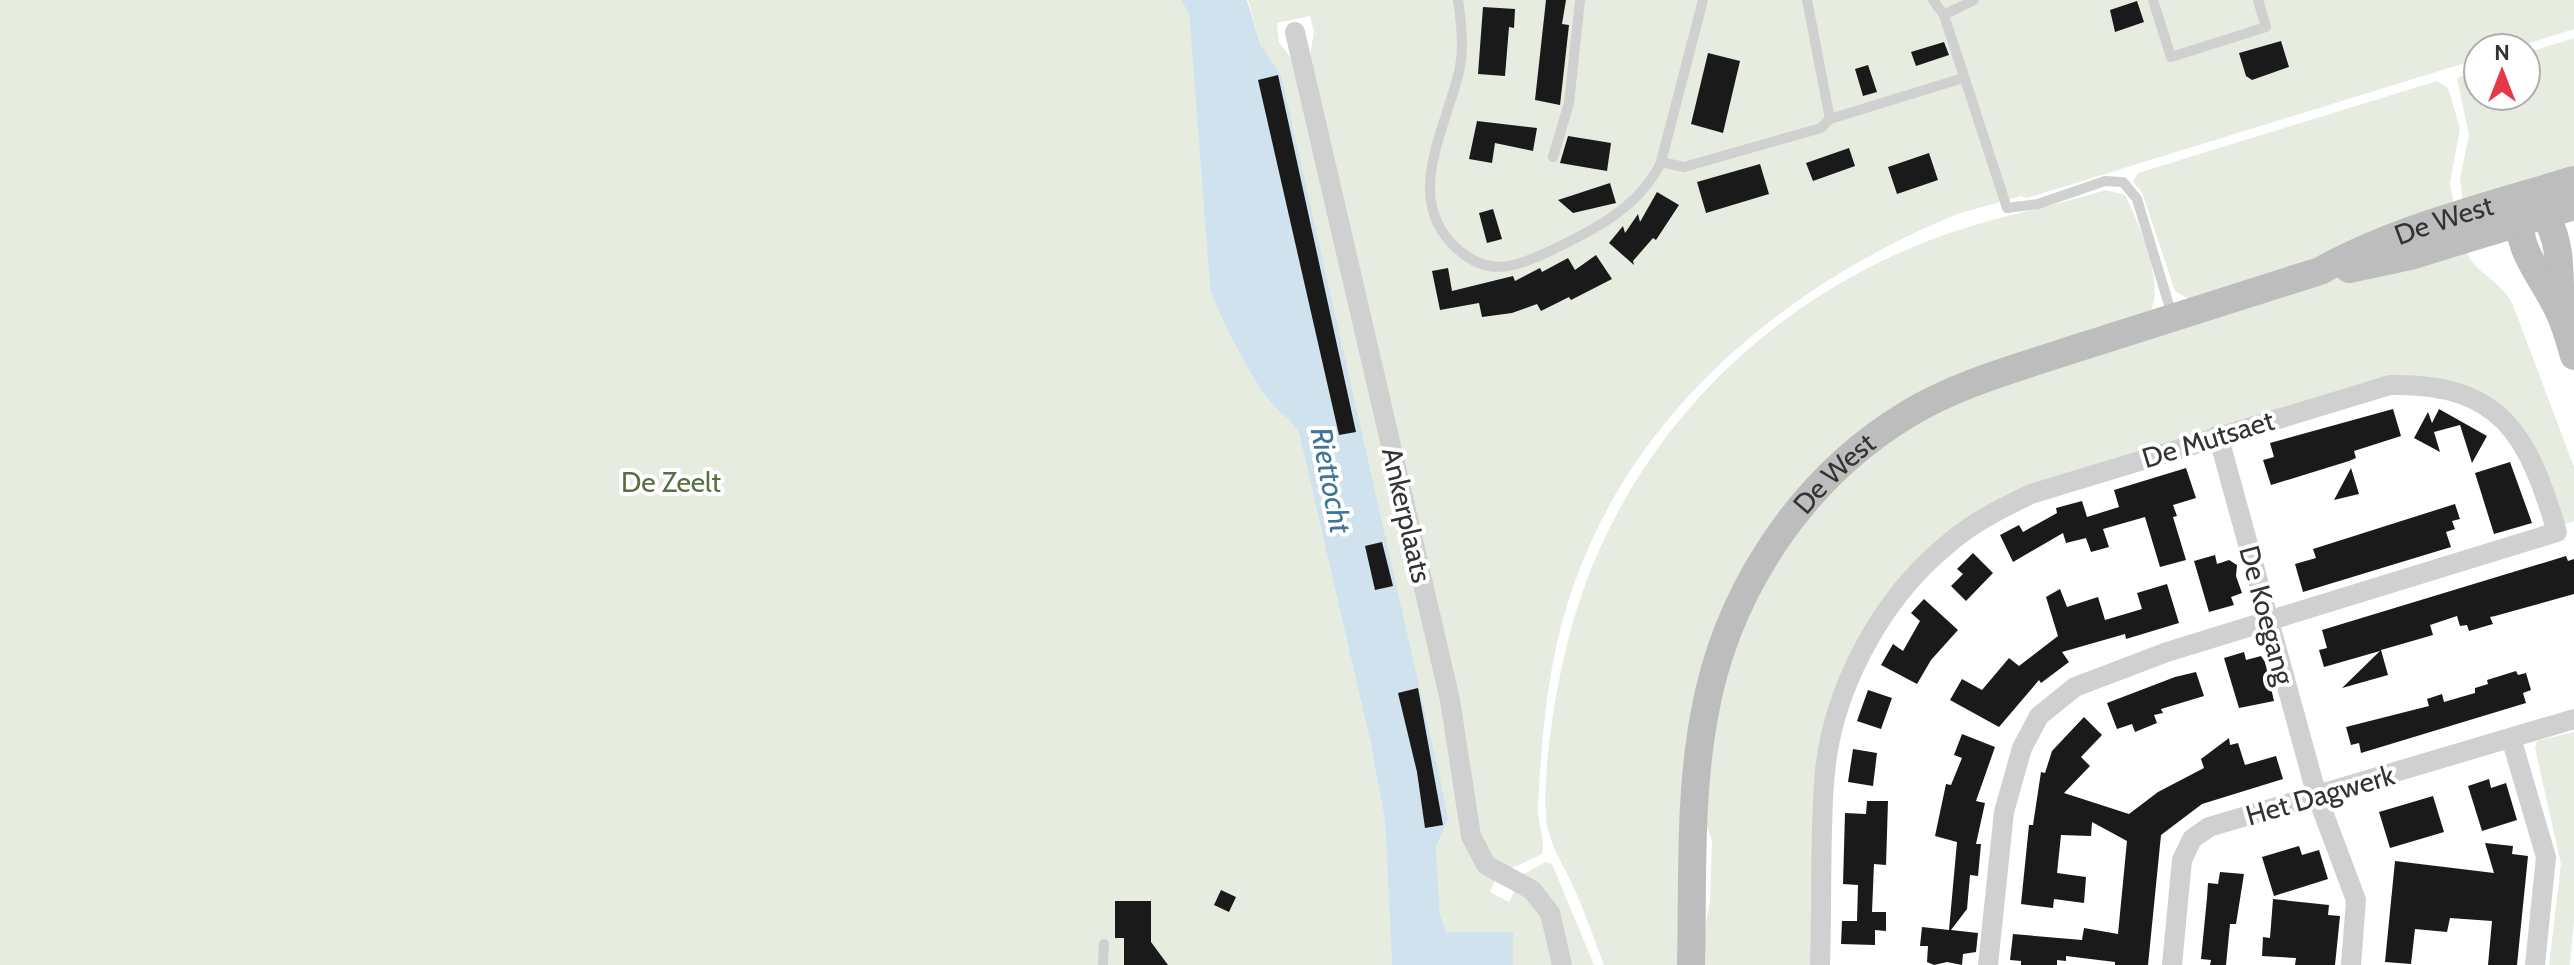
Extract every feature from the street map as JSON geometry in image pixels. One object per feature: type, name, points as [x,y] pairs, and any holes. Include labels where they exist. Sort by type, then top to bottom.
[{"type":"main road","name":"De West","points":[[1691,965],[1695,796],[1711,685],[1735,612],[1754,575],[1800,506],[1845,461],[1908,414],[1967,386],[2320,271],[2353,253],[2388,240],[2574,180]]},
{"type":"main road","points":[[2560,312],[2560,262],[2546,215],[2525,195],[2517,224],[2534,273],[2560,312],[2574,356]]},
{"type":"main road","name":"De West","points":[[2320,271],[2370,266],[2574,206]]},
{"type":"street","name":"Ankerplaats","points":[[1295,32],[1450,700],[1471,836],[1486,865],[1532,890],[1550,913],[1562,965]]},
{"type":"street","name":"De Mutsaet","points":[[1820,965],[1827,760],[1837,715],[1859,658],[1884,616],[1947,544],[1989,514],[2031,494],[2390,385],[2423,385],[2456,392],[2485,404],[2520,438],[2539,472],[2557,532],[2268,619]]},
{"type":"street","name":"De Koegang","points":[[2218,435],[2317,796],[2356,900],[2351,965]]},
{"type":"street","points":[[1988,965],[2004,812],[2022,748],[2039,716],[2075,687],[2167,652],[2268,619]]},
{"type":"street","name":"Het Dagwerk","points":[[2172,965],[2182,860],[2192,839],[2209,827],[2574,719]]},
{"type":"street","points":[[2511,738],[2546,857],[2535,965]]},
{"type":"lane","points":[[1458,0],[1461,62],[1450,109],[1432,161],[1428,197],[1443,234],[1475,264],[1497,269],[1513,266],[1598,226],[1627,207],[1652,181],[1661,162],[1703,0]]},
{"type":"lane","points":[[1553,157],[1569,103],[1580,0]]},
{"type":"lane","points":[[1807,0],[1830,119]]},
{"type":"lane","points":[[1933,0],[1944,15],[2007,208],[2038,204],[2105,181],[2123,182],[2137,199],[2172,317]]},
{"type":"lane","points":[[1944,15],[1974,0]]},
{"type":"lane","points":[[2153,0],[2171,57],[2266,27],[2258,0]]},
{"type":"lane","points":[[1661,162],[1684,167],[1821,128],[1830,119],[1963,78]]},
{"type":"lane","points":[[1103,965],[1104,944]]},
{"type":"green space","name":"De Zeelt","points":[[0,0],[1181,0],[1189,14],[1210,289],[1256,382],[1299,433],[1371,745],[1385,821],[1392,965],[0,965]]},
{"type":"green space","points":[[1248,0],[2574,0],[2574,29],[2542,39],[2542,32],[2462,32],[2462,64],[2027,198],[2021,196],[1954,215],[1879,251],[1816,288],[1757,332],[1703,381],[1655,436],[1614,498],[1581,565],[1558,639],[1547,701],[1538,807],[1542,854],[1510,869],[1491,860],[1481,845],[1310,56],[1314,32],[1310,16],[1277,23],[1279,42],[1297,66],[1443,702],[1462,807],[1496,878],[1490,892],[1509,902],[1516,888],[1539,909],[1557,965],[1513,965],[1512,932],[1446,932],[1440,914],[1436,847],[1448,819],[1320,249]]},
{"type":"green space","points":[[2574,38],[2574,176],[2464,210],[2460,179],[2469,135],[2464,112],[2542,112],[2542,48]]},
{"type":"green space","points":[[2462,76],[2462,102],[2457,78]]},
{"type":"green space","points":[[2437,81],[2448,88],[2460,128],[2450,183],[2455,212],[2192,301],[2175,291],[2142,192],[2133,182],[2138,173]]},
{"type":"green space","points":[[2106,190],[2125,195],[2143,237],[2155,288],[2149,313],[1925,395],[1736,586],[1680,965],[1604,965],[1549,833],[1545,805],[1548,756],[1555,702],[1570,633],[1593,565],[1624,501],[1662,442],[1708,388],[1759,340],[1816,298],[1878,263],[1944,235]]},
{"type":"green space","points":[[2464,245],[2473,263],[2508,296],[2513,305],[2574,467],[2574,521],[2562,525],[2537,453],[2430,378],[1970,517],[1849,661],[1811,965],[1699,965],[1710,900],[1712,840],[1703,817],[1715,704],[1756,588],[1824,494],[1889,438],[1960,399],[2300,288]]},
{"type":"green space","points":[[2574,732],[2574,920],[2570,965],[2549,965],[2561,864],[2535,748],[2537,741]]},
{"type":"green space","points":[[1545,862],[1552,864],[1594,965],[1568,965],[1521,876]]},
{"type":"water","name":"Riettocht","points":[[1181,0],[1247,0],[1261,46],[1281,75],[1448,819],[1436,847],[1440,914],[1446,932],[1513,932],[1513,965],[1392,965],[1385,821],[1371,745],[1299,433],[1256,382],[1210,289],[1189,14]]},
{"type":"building","points":[[1546,0],[1566,0],[1562,24],[1569,25],[1560,105],[1535,100]]},
{"type":"building","points":[[2137,1],[2144,22],[2115,32],[2110,10]]},
{"type":"building","points":[[1483,7],[1515,9],[1514,28],[1509,27],[1505,76],[1478,74]]},
{"type":"building","points":[[2281,41],[2289,67],[2252,80],[2246,76],[2239,53]]},
{"type":"building","points":[[1944,42],[1949,55],[1916,66],[1911,52]]},
{"type":"building","points":[[1708,53],[1740,61],[1723,133],[1691,124]]},
{"type":"building","points":[[1868,65],[1877,92],[1863,96],[1855,69]]},
{"type":"building","points":[[1278,75],[1356,432],[1339,435],[1258,80]]},
{"type":"building","points":[[1477,121],[1537,128],[1533,151],[1495,143],[1492,163],[1469,159]]},
{"type":"building","points":[[1568,136],[1611,143],[1607,171],[1560,163]]},
{"type":"building","points":[[1849,148],[1855,166],[1813,181],[1806,163]]},
{"type":"building","points":[[1929,153],[1938,180],[1897,194],[1888,167]]},
{"type":"building","points":[[1760,164],[1769,194],[1706,213],[1697,182]]},
{"type":"building","points":[[1610,183],[1616,203],[1573,213],[1558,200]]},
{"type":"building","points":[[1657,192],[1679,205],[1656,240],[1653,238],[1633,261],[1634,265],[1609,243],[1623,226],[1625,233],[1638,214],[1640,222]]},
{"type":"building","points":[[1493,209],[1502,239],[1487,243],[1479,213]]},
{"type":"building","points":[[1596,255],[1612,279],[1541,311],[1537,304],[1512,313],[1482,317],[1479,303],[1440,310],[1432,271],[1448,268],[1452,291],[1513,276],[1515,281],[1540,268],[1542,272],[1568,258],[1575,270]]},
{"type":"building","points":[[2393,409],[2401,436],[2354,451],[2356,458],[2349,461],[2271,485],[2263,460],[2274,457],[2270,443]]},
{"type":"building","points":[[2439,409],[2487,436],[2472,463],[2460,425],[2434,432],[2440,452],[2414,438],[2428,412],[2432,423]]},
{"type":"building","points":[[2510,462],[2532,523],[2494,534],[2475,473]]},
{"type":"building","points":[[2186,468],[2196,498],[2173,505],[2177,516],[2173,517],[2186,560],[2160,567],[2145,517],[2103,529],[2109,547],[2091,552],[2086,538],[2066,543],[2063,533],[2013,562],[2000,535],[2019,525],[2023,532],[2057,513],[2056,508],[2082,501],[2087,517],[2119,507],[2114,490]]},
{"type":"building","points":[[2351,468],[2359,494],[2334,500]]},
{"type":"building","points":[[2455,504],[2460,519],[2452,521],[2455,529],[2446,532],[2451,547],[2303,592],[2295,564],[2316,558],[2313,549]]},
{"type":"building","points":[[1382,542],[1393,586],[1375,590],[1365,546]]},
{"type":"building","points":[[1973,553],[1993,573],[1966,601],[1951,586],[1963,574],[1957,569]]},
{"type":"building","points":[[2215,555],[2217,564],[2229,560],[2237,565],[2236,576],[2242,593],[2231,597],[2234,605],[2209,612],[2194,561]]},
{"type":"building","points":[[2566,556],[2568,561],[2574,559],[2574,594],[2490,617],[2493,624],[2469,631],[2467,625],[2460,626],[2457,616],[2430,625],[2433,635],[2381,650],[2388,675],[2342,688],[2380,651],[2324,667],[2319,650],[2327,648],[2322,630]]},
{"type":"building","points":[[2167,584],[2179,623],[2126,639],[2125,634],[2062,652],[2069,662],[2041,683],[2039,680],[1999,727],[1950,700],[1962,679],[1982,690],[2009,658],[2019,666],[2058,636],[2046,597],[2060,589],[2067,607],[2098,597],[2105,620],[2142,609],[2137,593]]},
{"type":"building","points":[[1924,599],[1958,630],[1931,660],[1917,684],[1881,665],[1893,644],[1903,651],[1920,621],[1911,613]]},
{"type":"building","points":[[2244,652],[2246,660],[2261,656],[2265,662],[2274,701],[2239,708],[2224,658]]},
{"type":"building","points":[[2516,671],[2518,675],[2526,673],[2531,690],[2523,693],[2526,703],[2361,753],[2359,743],[2351,745],[2346,727],[2429,706],[2427,699],[2442,694],[2444,702],[2475,693],[2475,688],[2488,684],[2487,680]]},
{"type":"building","points":[[2196,672],[2204,696],[2161,709],[2163,713],[2154,715],[2157,723],[2135,732],[2132,724],[2117,729],[2107,703]]},
{"type":"building","points":[[1418,688],[1443,825],[1425,828],[1417,772],[1398,693]]},
{"type":"building","points":[[1868,690],[1892,698],[1881,729],[1857,721]]},
{"type":"building","points":[[2084,717],[2102,735],[2081,757],[2090,766],[2064,793],[2129,814],[2158,792],[2204,768],[2201,759],[2229,738],[2230,745],[2238,743],[2245,765],[2276,756],[2283,779],[2202,804],[2161,835],[2148,965],[2115,965],[2115,962],[2066,956],[2066,961],[2057,960],[2057,965],[2021,965],[2021,961],[2010,960],[2013,934],[2082,940],[2084,928],[2118,934],[2127,841],[2092,822],[2091,836],[2061,835],[2057,873],[2086,877],[2084,903],[2054,899],[2053,908],[2021,904],[2029,825],[2033,825],[2041,772],[2045,773],[2052,751]]},
{"type":"building","points":[[1962,734],[1995,747],[1976,801],[1985,803],[1976,844],[1981,844],[1978,876],[1970,875],[1967,909],[1951,930],[1978,933],[1976,952],[1963,954],[1962,965],[1947,962],[1934,965],[1927,962],[1928,946],[1920,946],[1922,927],[1949,930],[1957,842],[1935,836],[1946,784],[1951,785],[1962,758],[1954,755]]},
{"type":"building","points":[[1853,749],[1877,753],[1873,786],[1848,782]]},
{"type":"building","points":[[2489,779],[2491,788],[2506,783],[2517,820],[2482,831],[2468,786]]},
{"type":"building","points":[[2433,796],[2444,832],[2390,848],[2379,812]]},
{"type":"building","points":[[1867,801],[1888,801],[1886,865],[1874,864],[1872,912],[1886,912],[1886,931],[1875,930],[1875,945],[1841,944],[1842,921],[1857,921],[1858,885],[1843,884],[1845,813],[1866,814]]},
{"type":"building","points":[[2485,843],[2513,846],[2512,854],[2528,856],[2517,965],[2488,965],[2492,921],[2450,918],[2447,932],[2415,929],[2411,964],[2385,962],[2395,861],[2494,873]]},
{"type":"building","points":[[2299,846],[2302,855],[2319,850],[2328,879],[2274,896],[2262,857]]},
{"type":"building","points":[[2220,872],[2244,874],[2236,924],[2230,924],[2226,965],[2210,965],[2211,960],[2201,959],[2208,883],[2218,884]]},
{"type":"building","points":[[1221,890],[1236,897],[1229,912],[1214,905]]},
{"type":"building","points":[[2273,899],[2329,905],[2328,915],[2340,916],[2335,965],[2295,965],[2296,958],[2262,956],[2263,937],[2270,938]]},
{"type":"building","points":[[1115,901],[1151,901],[1151,942],[1168,965],[1124,965],[1124,938],[1115,938]]}]
